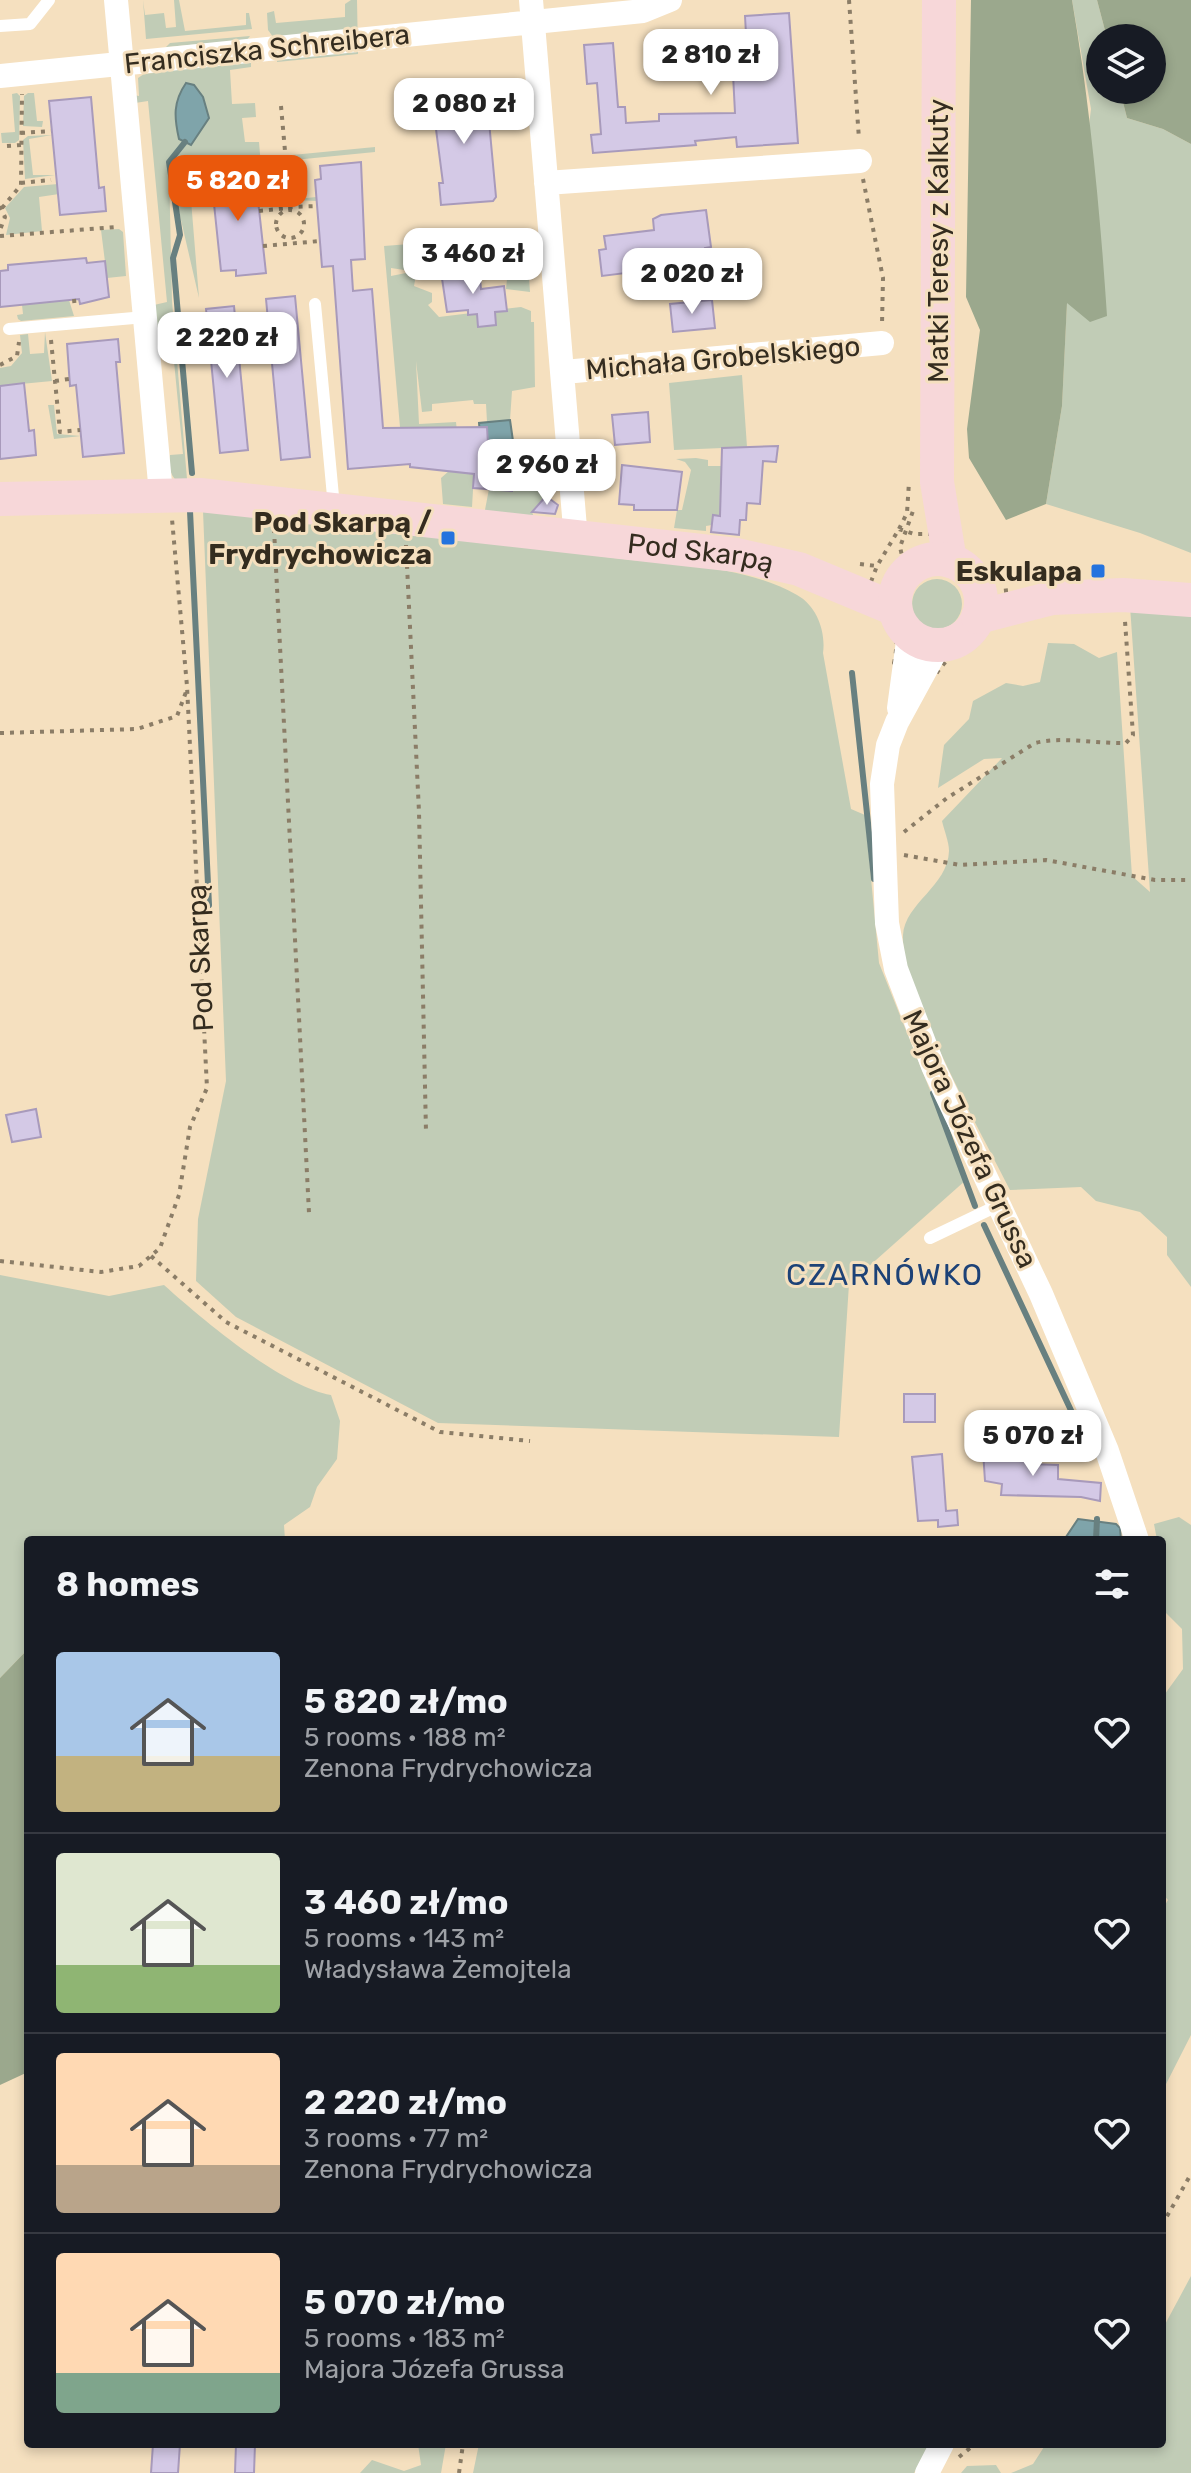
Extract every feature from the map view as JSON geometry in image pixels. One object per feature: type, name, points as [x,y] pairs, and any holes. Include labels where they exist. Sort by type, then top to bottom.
[{"type":"street","points":[[116,0],[145,317],[165,494]]},
{"type":"street","name":"Franciszka Schreibera","points":[[0,76],[123,64],[532,11],[643,11],[670,0]]},
{"type":"street","name":"Matki Teresy z Kalkuty","points":[[913,598],[937,482],[939,0]]},
{"type":"street","points":[[532,11],[576,540]]},
{"type":"street","points":[[546,183],[860,161]]},
{"type":"street","name":"Michała Grobelskiego","points":[[564,372],[882,343]]},
{"type":"street","name":"Pod Skarpą","points":[[0,499],[165,494],[273,502],[576,540],[737,555],[913,598]]},
{"type":"street","points":[[913,598],[971,574],[992,600]]},
{"type":"street","points":[[992,600],[1123,595],[1191,600]]},
{"type":"street","points":[[913,598],[967,634],[992,600]]},
{"type":"street","name":"Majora Józefa Grussa","points":[[913,598],[897,722],[888,745],[882,784],[887,923],[902,991],[1117,1474],[1136,1536]]},
{"type":"street","points":[[927,2473],[940,2448]]},
{"type":"lane","points":[[0,26],[30,24],[49,0]]},
{"type":"lane","points":[[315,304],[334,510]]},
{"type":"lane","points":[[9,329],[145,317]]},
{"type":"lane","points":[[930,1238],[999,1205]]},
{"type":"path","points":[[850,3],[856,0]]},
{"type":"path","points":[[22,90],[21,183],[1,207],[5,217],[0,233],[127,226]]},
{"type":"path","points":[[281,106],[290,209]]},
{"type":"path","points":[[21,133],[51,131]]},
{"type":"path","points":[[7,146],[21,145]]},
{"type":"path","points":[[21,183],[51,180]]},
{"type":"path","points":[[259,211],[317,206]]},
{"type":"path","points":[[290,209],[279,215],[276,224],[282,236],[293,240]]},
{"type":"path","points":[[290,209],[300,214],[304,222],[302,231],[293,240]]},
{"type":"path","points":[[263,246],[293,240],[320,241]]},
{"type":"path","points":[[50,326],[60,432],[80,430]]},
{"type":"path","points":[[55,381],[69,379]]},
{"type":"path","name":"Pod Skarpą","points":[[151,1256],[160,1248],[179,1195],[190,1127],[207,1088],[187,686],[165,494]]},
{"type":"path","points":[[273,502],[309,1213]]},
{"type":"path","points":[[405,519],[419,812],[426,1132]]},
{"type":"path","points":[[913,598],[862,605],[884,615],[893,625],[898,638],[894,663],[913,598],[958,534],[964,556],[976,572],[990,580],[1005,581],[992,600],[1009,622],[986,628],[943,662],[935,676],[913,598],[899,529],[913,598]]},
{"type":"path","points":[[882,849],[947,798],[1035,743],[1052,739],[1094,744],[1126,743],[1133,735],[1123,595]]},
{"type":"path","points":[[0,733],[137,729],[177,716],[187,686]]},
{"type":"path","points":[[882,849],[960,865],[1046,860],[1155,880],[1191,880]]},
{"type":"path","points":[[0,1261],[101,1272],[139,1266],[151,1256],[226,1322],[440,1432],[530,1441]]},
{"type":"path","points":[[1166,2218],[1191,2174]]},
{"type":"path","points":[[459,2473],[462,2448]]},
{"type":"green space","points":[[143,0],[145,15],[164,13],[166,28],[176,27],[174,0],[179,0],[185,31],[246,25],[246,13],[249,13],[252,29],[146,39]]},
{"type":"green space","points":[[357,0],[358,54],[277,62],[277,53],[284,52],[268,30],[267,13],[274,11],[276,23],[345,17],[345,4]]},
{"type":"green space","points":[[971,0],[1072,0],[1094,158],[1107,316],[1090,322],[1067,303],[1062,406],[1046,504],[1006,520],[969,458],[967,429],[980,330],[966,297]]},
{"type":"green space","points":[[1072,0],[1097,0],[1103,24],[1086,24],[1086,80]]},
{"type":"green space","points":[[1097,0],[1191,0],[1191,144],[1163,129],[1127,118],[1124,104],[1166,104],[1166,24],[1103,24]]},
{"type":"green space","points":[[250,36],[247,40],[166,47],[170,43]]},
{"type":"green space","points":[[251,61],[251,67],[230,70],[232,104],[255,103],[256,117],[242,118],[245,142],[259,142],[261,166],[255,167],[253,156],[188,163],[199,298],[169,168],[172,301],[187,479],[182,486],[171,473],[169,465],[170,455],[183,454],[172,341],[159,341],[157,338],[154,305],[167,302],[148,101],[135,103],[134,95],[139,96],[138,78],[144,74],[164,72],[167,65]]},
{"type":"green space","points":[[34,93],[37,121],[43,121],[42,127],[23,126],[24,96]]},
{"type":"green space","points":[[12,94],[20,96],[19,140],[2,143],[1,133],[15,132]]},
{"type":"green space","points":[[1090,104],[1124,104],[1127,118],[1163,129],[1191,144],[1191,553],[1140,533],[1046,504],[1062,406],[1067,302]]},
{"type":"green space","points":[[52,135],[29,139],[33,175],[55,175],[25,179],[23,140],[28,136]]},
{"type":"green space","points":[[375,147],[375,152],[294,160],[297,199],[316,197],[317,201],[294,200],[292,155]]},
{"type":"green space","points":[[58,184],[59,194],[39,197],[42,231],[6,235],[10,218],[5,208],[24,187]]},
{"type":"green space","points":[[119,229],[123,232],[126,276],[107,278],[101,230]]},
{"type":"green space","points":[[526,235],[529,272],[483,278],[478,268],[445,271],[437,259],[428,261],[424,273],[391,268],[391,276],[411,272],[416,275],[414,286],[432,293],[432,302],[428,305],[439,317],[521,307],[531,311],[531,322],[534,322],[535,387],[512,391],[510,420],[487,422],[486,404],[474,404],[473,400],[432,404],[432,411],[422,412],[416,361],[419,424],[456,422],[457,432],[400,427],[384,246]]},
{"type":"green space","points":[[529,278],[530,292],[506,289],[507,279]]},
{"type":"green space","points":[[69,300],[74,316],[18,319],[17,315],[23,314],[22,305]]},
{"type":"green space","points":[[45,332],[52,381],[0,386],[0,368],[11,366],[22,353],[20,335],[28,334],[30,354],[44,353]]},
{"type":"green space","points":[[742,375],[747,447],[674,450],[669,383]]},
{"type":"green space","points":[[48,405],[54,405],[57,434],[81,436],[54,439]]},
{"type":"green space","points":[[676,459],[708,460],[708,466],[723,466],[722,516],[713,516],[712,525],[706,526],[706,531],[674,528],[677,510],[682,510],[691,470],[685,462]]},
{"type":"green space","points":[[449,471],[474,473],[472,507],[443,504],[441,478]]},
{"type":"green space","points":[[513,472],[546,472],[547,494],[532,512],[535,520],[484,515],[489,489],[511,490]]},
{"type":"green space","points":[[203,511],[732,572],[777,585],[804,600],[815,613],[823,637],[823,653],[851,809],[865,815],[879,963],[966,1180],[849,1284],[839,1437],[438,1423],[236,1317],[196,1281],[198,1219],[226,1081]]},
{"type":"green space","points":[[937,579],[955,586],[962,604],[955,622],[937,629],[919,622],[912,604],[919,586]]},
{"type":"green space","points":[[1130,606],[1191,612],[1191,1287],[1167,1255],[1167,1237],[1140,1212],[1096,1201],[1081,1187],[1010,1190],[928,1025],[906,959],[903,935],[911,913],[935,885],[947,863],[949,847],[942,821],[1002,758],[984,759],[938,788],[944,745],[969,719],[973,701],[1006,683],[1023,686],[1040,682],[1048,643],[1074,644],[1099,658],[1117,652],[1132,876],[1150,892]]},
{"type":"green space","points":[[0,1275],[109,1296],[164,1285],[243,1350],[289,1379],[331,1395],[340,1421],[337,1459],[317,1487],[310,1507],[284,1525],[285,1536],[24,1536],[24,1653],[0,1678]]},
{"type":"green space","points":[[1179,1517],[1191,1525],[1191,2035],[1166,2084],[1166,1692],[1183,1669],[1182,1629],[1166,1613],[1166,1536],[1156,1536],[1154,1524]]},
{"type":"green space","points":[[24,1653],[24,2074],[0,2085],[0,1678]]},
{"type":"green space","points":[[1191,2276],[1191,2473],[1011,2473],[1033,2464],[1043,2448],[1166,2448],[1166,2323]]},
{"type":"green space","points":[[419,2448],[445,2448],[441,2473],[360,2473],[372,2460],[404,2471],[421,2465]]},
{"type":"green space","points":[[478,2448],[928,2448],[914,2473],[473,2473]]},
{"type":"green space","points":[[996,2465],[1001,2473],[961,2473],[967,2466]]},
{"type":"water","points":[[186,83],[194,85],[203,97],[209,118],[191,145],[179,139],[176,117],[177,103]]},
{"type":"water","points":[[510,420],[513,441],[481,445],[479,423]]},
{"type":"water","points":[[1078,1519],[1116,1524],[1121,1536],[1067,1536]]},
{"type":"building","points":[[789,13],[798,143],[737,147],[736,137],[695,141],[696,145],[593,153],[591,135],[601,134],[597,83],[587,84],[584,45],[613,43],[618,107],[625,107],[626,123],[659,121],[659,114],[735,113],[731,35],[746,34],[745,16]]},
{"type":"building","points":[[685,37],[688,66],[649,70],[647,43]]},
{"type":"building","points":[[462,88],[462,92],[486,89],[496,197],[493,201],[441,205],[439,183],[443,183],[431,91]]},
{"type":"building","points":[[91,97],[99,188],[104,187],[106,211],[60,215],[49,101]]},
{"type":"building","points":[[361,162],[365,259],[351,260],[353,291],[372,289],[383,428],[487,427],[488,444],[513,441],[512,491],[473,488],[474,474],[410,467],[410,464],[348,469],[333,266],[322,267],[315,180],[321,179],[320,166]]},
{"type":"building","points":[[251,171],[252,182],[256,182],[266,273],[236,276],[236,270],[221,271],[214,204],[210,203],[207,175]]},
{"type":"building","points":[[706,210],[711,247],[705,248],[706,256],[641,261],[642,271],[602,276],[599,250],[606,249],[604,236],[654,230],[653,219],[661,215]]},
{"type":"building","points":[[86,258],[87,263],[105,261],[109,297],[80,304],[79,299],[0,307],[0,271],[8,270],[8,265]]},
{"type":"building","points":[[479,268],[481,289],[504,286],[507,311],[495,312],[496,325],[478,327],[477,314],[468,315],[468,310],[447,312],[441,272]]},
{"type":"building","points":[[295,296],[310,457],[281,460],[266,299]]},
{"type":"building","points":[[712,300],[715,328],[673,332],[670,304]]},
{"type":"building","points":[[234,306],[248,450],[220,453],[206,309]]},
{"type":"building","points":[[118,339],[120,362],[116,362],[124,453],[83,457],[76,385],[70,386],[67,344]]},
{"type":"building","points":[[24,383],[29,431],[34,430],[36,455],[0,459],[0,386]]},
{"type":"building","points":[[648,412],[650,442],[615,445],[612,415]]},
{"type":"building","points":[[778,446],[776,462],[763,461],[760,504],[747,503],[746,520],[740,520],[739,535],[711,532],[713,515],[720,516],[722,448]]},
{"type":"building","points":[[622,465],[682,472],[677,510],[634,510],[634,505],[619,504]]},
{"type":"building","points":[[546,496],[558,505],[555,514],[532,512]]},
{"type":"building","points":[[36,1109],[41,1137],[12,1142],[6,1115]]},
{"type":"building","points":[[904,1394],[935,1394],[935,1422],[904,1422]]},
{"type":"building","points":[[983,1451],[1032,1453],[1031,1464],[1058,1465],[1058,1479],[1101,1483],[1100,1501],[1081,1497],[1001,1495],[1002,1484],[985,1481]]},
{"type":"building","points":[[942,1454],[946,1511],[957,1510],[958,1525],[938,1527],[938,1520],[918,1521],[912,1457]]},
{"type":"building","points":[[153,2448],[180,2448],[178,2473],[151,2473]]},
{"type":"building","points":[[236,2448],[255,2448],[254,2473],[235,2473]]},
{"type":"waterway","points":[[185,142],[169,162],[180,235],[173,258],[192,473]]},
{"type":"waterway","points":[[190,511],[209,905]]},
{"type":"waterway","points":[[852,673],[874,879]]},
{"type":"waterway","points":[[933,1093],[975,1206]]},
{"type":"waterway","points":[[984,1225],[1091,1453]]},
{"type":"waterway","points":[[1096,1536],[1097,1519]]},
{"type":"place","name":"Pod Skarpą / Frydrychowicza","points":[[448,538]]},
{"type":"place","name":"Eskulapa","points":[[1098,571]]},
{"type":"district","name":"CZARNÓWKO","points":[[885,1275]]}]
